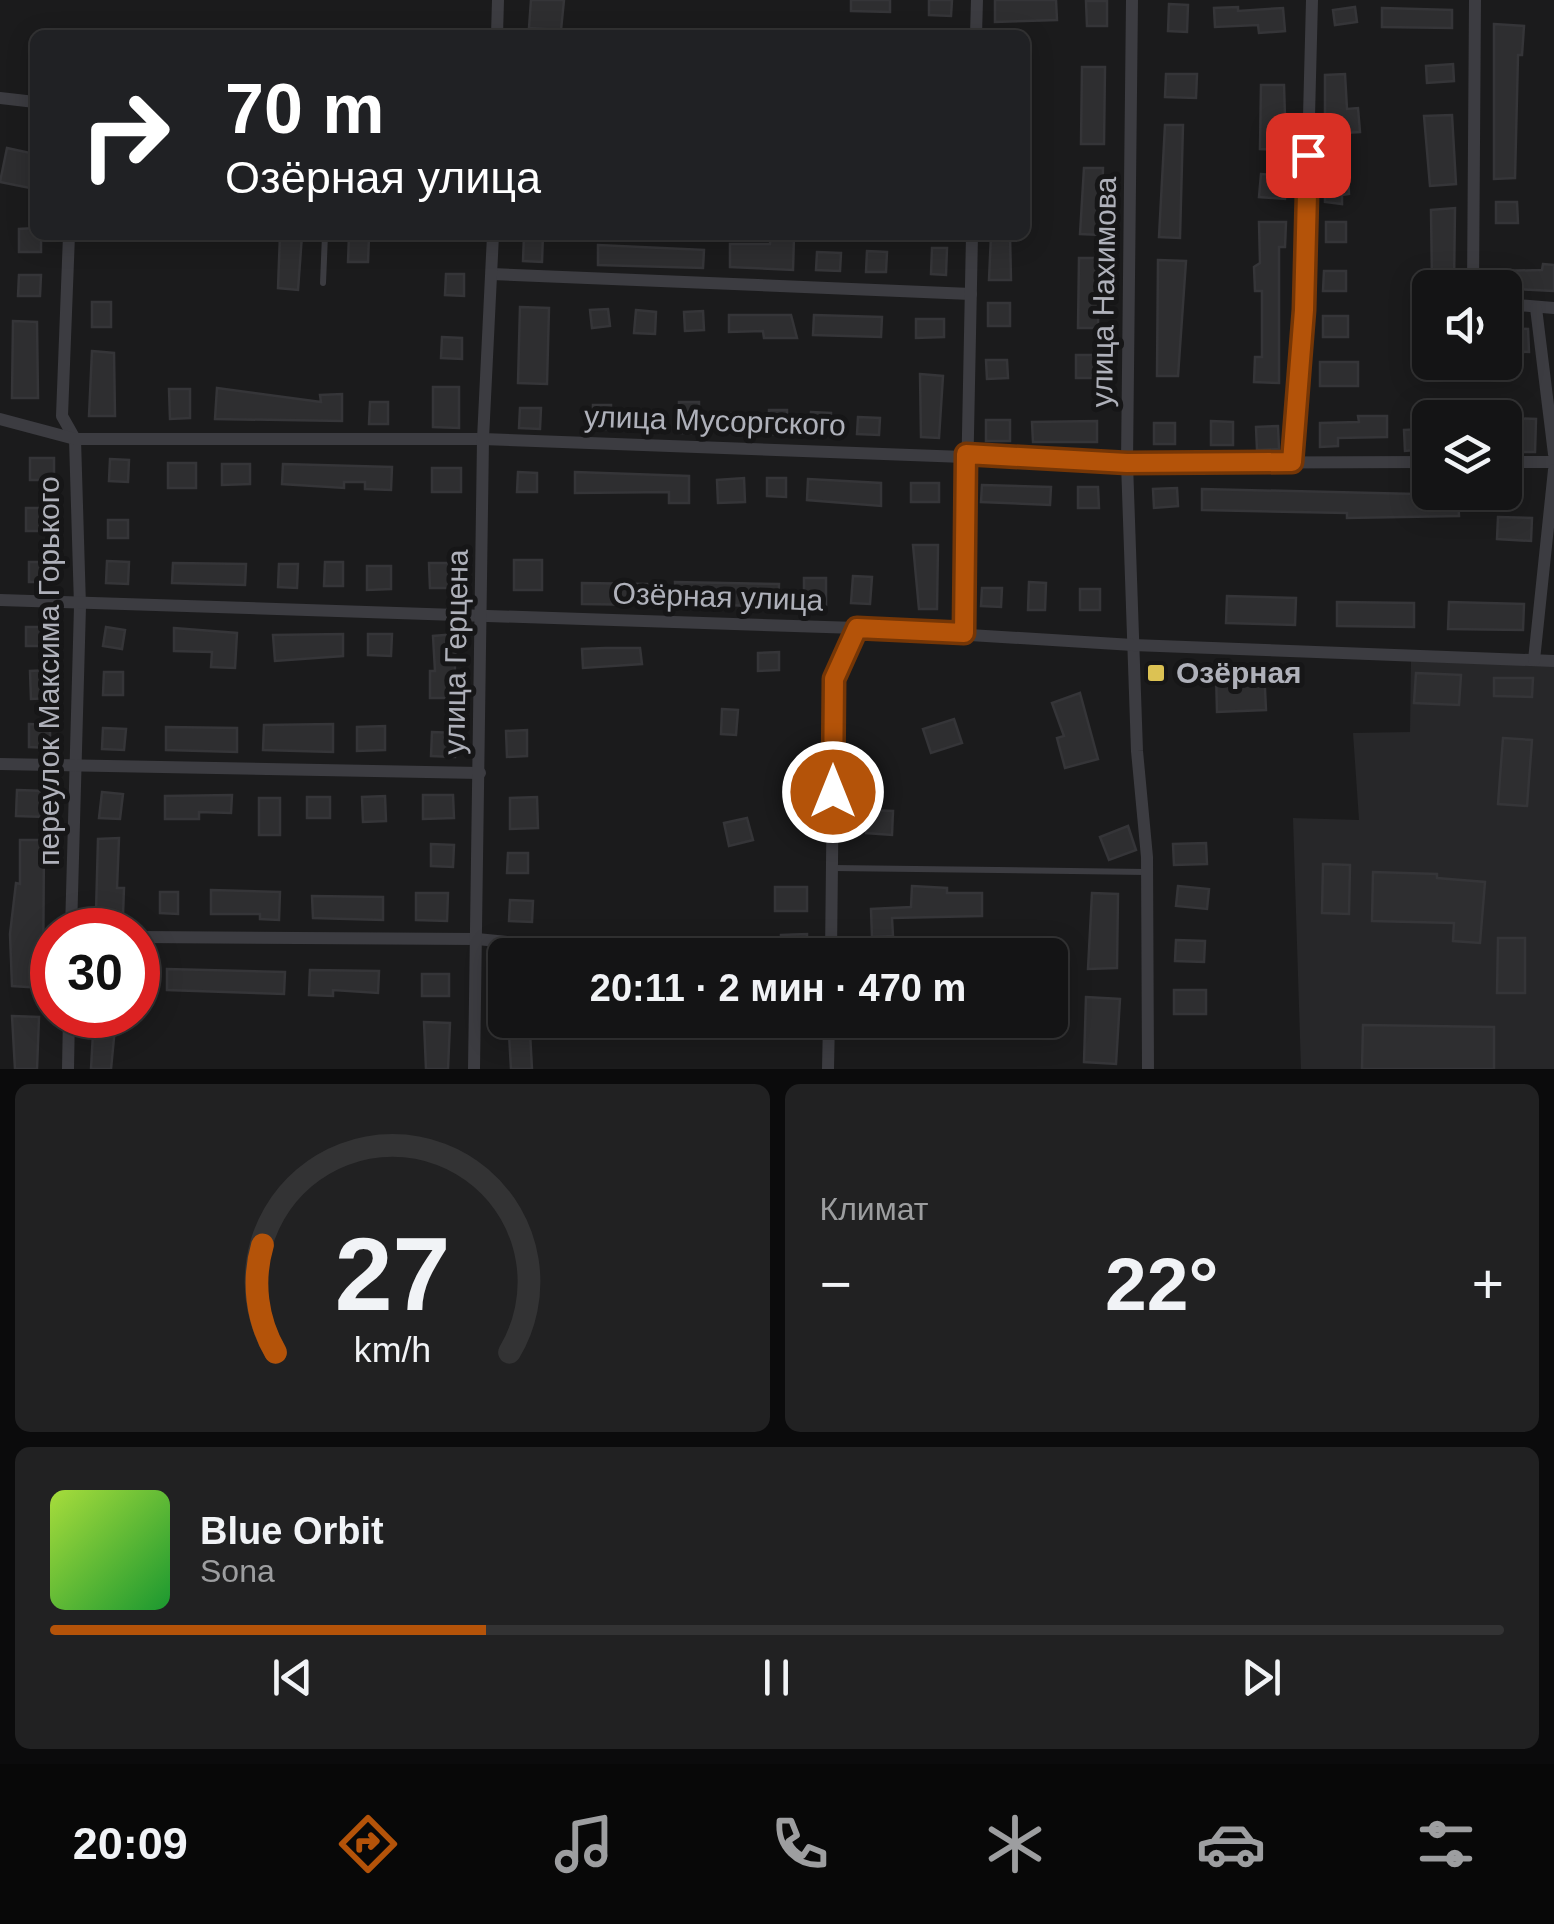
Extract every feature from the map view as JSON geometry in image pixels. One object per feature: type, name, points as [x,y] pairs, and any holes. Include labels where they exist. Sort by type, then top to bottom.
[{"type":"street","points":[[497,30],[498,0]]},
{"type":"street","points":[[976,0],[976,30]]},
{"type":"street","name":"улица Нахимова","points":[[1132,0],[1127,463],[1147,872],[1148,1069]]},
{"type":"street","points":[[1292,462],[1304,310],[1312,0]]},
{"type":"street","points":[[1472,270],[1474,0]]},
{"type":"street","points":[[0,98],[30,101]]},
{"type":"street","name":"переулок Максима Горького","points":[[68,240],[62,416],[74,439],[80,606],[72,908]]},
{"type":"street","name":"улица Герцена","points":[[474,1069],[484,439],[493,240]]},
{"type":"street","points":[[964,633],[972,240]]},
{"type":"street","points":[[492,274],[971,294]]},
{"type":"street","points":[[1522,306],[1554,308]]},
{"type":"street","points":[[1522,461],[1554,458],[1536,308]]},
{"type":"street","name":"улица Мусоргского","points":[[0,419],[74,439],[484,439],[1127,463],[1412,462]]},
{"type":"street","points":[[1534,660],[1554,470]]},
{"type":"street","name":"Озёрная улица","points":[[0,600],[80,606],[482,613],[1554,661]]},
{"type":"street","points":[[831,938],[834,679],[857,628]]},
{"type":"street","points":[[0,764],[480,773]]},
{"type":"street","points":[[160,937],[488,940]]},
{"type":"street","points":[[68,1069],[69,1038]]},
{"type":"street","points":[[828,1069],[829,1038]]},
{"type":"lane","points":[[323,283],[325,240]]},
{"type":"lane","points":[[833,868],[1147,872]]},
{"type":"shaded area","points":[[1411,661],[1554,666],[1554,1069],[1301,1069],[1293,818],[1359,820],[1353,733],[1410,732]]},
{"type":"building","points":[[531,0],[564,0],[561,30],[529,28]]},
{"type":"building","points":[[851,0],[890,0],[890,12],[851,11]]},
{"type":"building","points":[[929,0],[952,0],[951,16],[929,15]]},
{"type":"building","points":[[995,0],[1056,0],[1057,20],[995,22]]},
{"type":"building","points":[[1086,1],[1107,1],[1107,26],[1087,26]]},
{"type":"building","points":[[1169,4],[1188,5],[1187,32],[1168,31]]},
{"type":"building","points":[[1238,7],[1238,11],[1283,8],[1285,31],[1259,33],[1258,25],[1215,27],[1214,8]]},
{"type":"building","points":[[1355,7],[1357,22],[1335,25],[1333,10]]},
{"type":"building","points":[[1382,8],[1452,10],[1452,28],[1382,27]]},
{"type":"building","points":[[1494,24],[1524,26],[1522,55],[1518,55],[1515,178],[1494,179]]},
{"type":"building","points":[[1453,64],[1454,81],[1427,83],[1426,66]]},
{"type":"building","points":[[1082,67],[1105,67],[1104,144],[1081,144]]},
{"type":"building","points":[[1166,74],[1197,74],[1196,98],[1165,97]]},
{"type":"building","points":[[1345,74],[1347,109],[1358,108],[1360,132],[1325,134],[1325,75]]},
{"type":"building","points":[[1261,85],[1284,85],[1286,150],[1260,149]]},
{"type":"building","points":[[1452,115],[1456,184],[1430,186],[1424,116]]},
{"type":"building","points":[[1165,125],[1183,125],[1180,238],[1159,237]]},
{"type":"building","points":[[7,148],[30,153],[30,188],[0,182]]},
{"type":"building","points":[[1084,168],[1103,168],[1101,235],[1080,234]]},
{"type":"building","points":[[1325,168],[1348,168],[1349,194],[1342,195],[1342,204],[1325,202]]},
{"type":"building","points":[[1261,174],[1286,176],[1285,199],[1259,197]]},
{"type":"building","points":[[1496,202],[1517,202],[1518,223],[1496,223]]},
{"type":"building","points":[[1455,208],[1454,270],[1432,270],[1431,210]]},
{"type":"building","points":[[1259,222],[1286,222],[1285,247],[1279,247],[1279,383],[1254,382],[1255,357],[1262,357],[1262,291],[1255,291],[1254,267],[1260,263]]},
{"type":"building","points":[[1326,222],[1346,222],[1346,242],[1326,242]]},
{"type":"building","points":[[30,228],[30,240],[41,240],[41,252],[19,252],[19,229]]},
{"type":"building","points":[[280,240],[302,240],[298,290],[278,288]]},
{"type":"building","points":[[349,240],[369,240],[368,262],[348,262]]},
{"type":"building","points":[[524,240],[543,240],[542,262],[523,261]]},
{"type":"building","points":[[770,240],[794,240],[793,270],[730,267],[730,244],[770,244]]},
{"type":"building","points":[[991,240],[1010,240],[1011,280],[989,280]]},
{"type":"building","points":[[598,245],[704,250],[703,268],[598,265]]},
{"type":"building","points":[[932,248],[947,248],[946,275],[931,274]]},
{"type":"building","points":[[867,251],[887,252],[886,272],[866,272]]},
{"type":"building","points":[[817,252],[841,253],[840,271],[816,270]]},
{"type":"building","points":[[1079,258],[1099,258],[1098,328],[1078,328]]},
{"type":"building","points":[[1158,260],[1186,261],[1178,376],[1157,376]]},
{"type":"building","points":[[1543,264],[1554,265],[1554,291],[1522,289],[1522,270],[1542,270]]},
{"type":"building","points":[[1324,271],[1346,271],[1346,291],[1323,291]]},
{"type":"building","points":[[446,274],[464,274],[464,296],[445,295]]},
{"type":"building","points":[[19,275],[41,275],[40,296],[18,296]]},
{"type":"building","points":[[92,302],[111,302],[111,327],[92,327]]},
{"type":"building","points":[[988,303],[1010,303],[1010,326],[988,326]]},
{"type":"building","points":[[520,307],[549,308],[547,384],[518,383]]},
{"type":"building","points":[[608,309],[610,326],[592,328],[590,310]]},
{"type":"building","points":[[636,310],[656,312],[655,334],[634,333]]},
{"type":"building","points":[[703,311],[704,330],[685,331],[684,312]]},
{"type":"building","points":[[729,315],[791,315],[797,338],[764,338],[763,331],[729,332]]},
{"type":"building","points":[[814,315],[882,317],[881,337],[813,335]]},
{"type":"building","points":[[1323,316],[1348,316],[1348,337],[1323,337]]},
{"type":"building","points":[[916,319],[944,319],[944,337],[916,338]]},
{"type":"building","points":[[13,321],[37,322],[38,398],[12,398]]},
{"type":"building","points":[[1522,329],[1528,329],[1529,352],[1522,352]]},
{"type":"building","points":[[442,337],[462,338],[462,359],[441,358]]},
{"type":"building","points":[[92,351],[114,353],[115,416],[89,416]]},
{"type":"building","points":[[1076,355],[1096,355],[1096,378],[1076,378]]},
{"type":"building","points":[[986,360],[1007,360],[1008,378],[987,379]]},
{"type":"building","points":[[1320,362],[1358,362],[1358,386],[1320,386]]},
{"type":"building","points":[[920,374],[943,376],[939,438],[921,437]]},
{"type":"building","points":[[433,387],[459,387],[459,428],[433,427]]},
{"type":"building","points":[[217,388],[321,402],[320,395],[342,394],[342,421],[215,419]]},
{"type":"building","points":[[169,389],[190,389],[190,418],[170,419]]},
{"type":"building","points":[[370,402],[388,402],[388,424],[369,424]]},
{"type":"building","points":[[679,402],[699,402],[699,433],[679,433]]},
{"type":"building","points":[[593,405],[611,405],[611,429],[593,429]]},
{"type":"building","points":[[520,408],[541,408],[540,429],[519,428]]},
{"type":"building","points":[[769,410],[787,410],[787,435],[769,434]]},
{"type":"building","points":[[637,411],[656,411],[656,431],[637,431]]},
{"type":"building","points":[[811,412],[831,413],[830,432],[810,431]]},
{"type":"building","points":[[724,414],[744,414],[744,433],[723,433]]},
{"type":"building","points":[[1358,416],[1387,416],[1387,437],[1338,438],[1338,446],[1320,447],[1320,423],[1359,422]]},
{"type":"building","points":[[858,417],[880,418],[879,435],[857,434]]},
{"type":"building","points":[[1522,419],[1536,419],[1535,452],[1522,452]]},
{"type":"building","points":[[986,420],[1010,420],[1010,441],[986,441]]},
{"type":"building","points":[[1097,421],[1097,442],[1033,442],[1032,422]]},
{"type":"building","points":[[1211,421],[1233,422],[1233,445],[1211,445]]},
{"type":"building","points":[[1154,423],[1175,423],[1175,444],[1154,444]]},
{"type":"building","points":[[1278,426],[1279,449],[1257,450],[1256,427]]},
{"type":"building","points":[[1404,430],[1412,430],[1412,450],[1405,451]]},
{"type":"building","points":[[30,458],[54,458],[54,480],[30,480]]},
{"type":"building","points":[[110,459],[129,460],[128,482],[109,481]]},
{"type":"building","points":[[168,463],[196,463],[196,488],[168,488]]},
{"type":"building","points":[[222,464],[250,464],[250,484],[222,485]]},
{"type":"building","points":[[283,464],[392,467],[391,490],[365,489],[365,482],[344,482],[344,488],[282,484]]},
{"type":"building","points":[[432,468],[461,468],[461,492],[432,492]]},
{"type":"building","points":[[518,472],[537,473],[537,492],[517,492]]},
{"type":"building","points":[[575,472],[689,476],[689,503],[669,503],[669,492],[575,493]]},
{"type":"building","points":[[744,478],[745,502],[718,503],[717,480]]},
{"type":"building","points":[[767,478],[786,478],[786,497],[767,496]]},
{"type":"building","points":[[808,479],[881,483],[881,506],[807,500]]},
{"type":"building","points":[[911,483],[939,483],[939,502],[911,502]]},
{"type":"building","points":[[982,485],[1051,487],[1050,505],[981,502]]},
{"type":"building","points":[[1078,487],[1098,487],[1099,508],[1078,508]]},
{"type":"building","points":[[1177,488],[1178,506],[1154,508],[1153,489]]},
{"type":"building","points":[[1202,489],[1412,494],[1412,510],[1459,510],[1459,516],[1347,518],[1347,513],[1202,510]]},
{"type":"building","points":[[26,508],[53,508],[53,531],[26,531]]},
{"type":"building","points":[[1498,517],[1532,518],[1531,541],[1497,539]]},
{"type":"building","points":[[108,520],[128,520],[128,538],[108,538]]},
{"type":"building","points":[[913,545],[938,545],[937,609],[919,609]]},
{"type":"building","points":[[514,560],[542,560],[542,590],[514,590]]},
{"type":"building","points":[[107,561],[129,562],[128,584],[106,583]]},
{"type":"building","points":[[29,562],[53,562],[53,582],[29,582]]},
{"type":"building","points":[[325,562],[343,562],[343,586],[324,586]]},
{"type":"building","points":[[173,563],[246,564],[245,585],[172,583]]},
{"type":"building","points":[[429,563],[455,563],[456,588],[430,588]]},
{"type":"building","points":[[279,564],[298,564],[297,588],[278,587]]},
{"type":"building","points":[[367,566],[391,566],[391,589],[367,590]]},
{"type":"building","points":[[853,576],[872,577],[870,604],[851,603]]},
{"type":"building","points":[[804,578],[826,578],[826,605],[804,605]]},
{"type":"building","points":[[675,582],[779,584],[778,607],[676,603]]},
{"type":"building","points":[[1029,582],[1046,583],[1045,610],[1028,610]]},
{"type":"building","points":[[582,583],[647,584],[648,605],[582,604]]},
{"type":"building","points":[[982,588],[1002,588],[1001,607],[981,606]]},
{"type":"building","points":[[1080,589],[1100,589],[1100,610],[1080,610]]},
{"type":"building","points":[[1227,596],[1296,598],[1295,625],[1226,623]]},
{"type":"building","points":[[1337,602],[1414,603],[1414,627],[1337,626]]},
{"type":"building","points":[[1449,602],[1524,604],[1523,630],[1448,629]]},
{"type":"building","points":[[26,627],[51,627],[51,646],[26,646]]},
{"type":"building","points":[[106,627],[125,630],[122,649],[103,646]]},
{"type":"building","points":[[174,628],[237,633],[235,668],[211,667],[212,652],[174,651]]},
{"type":"building","points":[[343,634],[343,656],[275,661],[273,635]]},
{"type":"building","points":[[368,634],[392,634],[391,656],[368,655]]},
{"type":"building","points":[[456,634],[454,698],[430,698],[430,671],[435,671],[433,636]]},
{"type":"building","points":[[640,648],[642,664],[583,668],[582,649]]},
{"type":"building","points":[[779,652],[779,670],[758,671],[758,653]]},
{"type":"building","points":[[1264,669],[1266,710],[1217,712],[1216,671]]},
{"type":"building","points":[[50,670],[51,698],[31,699],[30,671]]},
{"type":"building","points":[[104,672],[123,672],[123,695],[103,695]]},
{"type":"building","points":[[1416,673],[1461,675],[1459,705],[1414,703]]},
{"type":"building","points":[[1494,678],[1533,678],[1532,697],[1494,696]]},
{"type":"building","points":[[1080,693],[1098,759],[1065,768],[1057,738],[1064,736],[1052,703]]},
{"type":"building","points":[[722,709],[738,710],[736,735],[721,734]]},
{"type":"building","points":[[954,719],[962,743],[931,753],[923,729]]},
{"type":"building","points":[[29,724],[50,725],[50,748],[29,747]]},
{"type":"building","points":[[333,724],[333,752],[263,750],[264,725]]},
{"type":"building","points":[[385,726],[385,750],[357,751],[357,727]]},
{"type":"building","points":[[166,727],[237,728],[237,752],[166,750]]},
{"type":"building","points":[[103,728],[126,729],[124,750],[102,749]]},
{"type":"building","points":[[527,730],[527,756],[507,757],[506,731]]},
{"type":"building","points":[[432,732],[456,733],[455,757],[431,756]]},
{"type":"building","points":[[1503,738],[1532,740],[1527,806],[1498,804]]},
{"type":"building","points":[[17,790],[46,791],[46,817],[16,816]]},
{"type":"building","points":[[102,792],[123,794],[120,819],[99,818]]},
{"type":"building","points":[[232,795],[231,813],[199,812],[199,819],[165,819],[165,796]]},
{"type":"building","points":[[423,795],[453,795],[454,818],[423,819]]},
{"type":"building","points":[[385,796],[386,821],[363,822],[362,797]]},
{"type":"building","points":[[307,797],[330,797],[330,818],[307,818]]},
{"type":"building","points":[[537,797],[538,828],[510,829],[510,798]]},
{"type":"building","points":[[259,798],[280,798],[280,835],[259,835]]},
{"type":"building","points":[[868,810],[893,811],[892,835],[866,833]]},
{"type":"building","points":[[747,818],[753,840],[729,846],[724,823]]},
{"type":"building","points":[[1128,826],[1136,850],[1109,860],[1100,837]]},
{"type":"building","points":[[119,838],[117,888],[124,888],[123,908],[96,908],[98,839]]},
{"type":"building","points":[[20,840],[44,840],[44,908],[30,908],[30,987],[12,986],[10,934],[16,883],[20,884]]},
{"type":"building","points":[[1206,843],[1207,864],[1174,865],[1173,844]]},
{"type":"building","points":[[431,844],[454,845],[453,867],[431,866]]},
{"type":"building","points":[[508,853],[528,853],[528,873],[507,873]]},
{"type":"building","points":[[1323,864],[1350,865],[1349,914],[1322,913]]},
{"type":"building","points":[[1373,872],[1437,874],[1437,878],[1485,882],[1480,943],[1453,941],[1454,923],[1372,921]]},
{"type":"building","points":[[912,886],[947,888],[947,893],[982,893],[982,916],[892,918],[893,936],[872,937],[871,909],[911,907]]},
{"type":"building","points":[[1178,886],[1209,889],[1207,909],[1176,906]]},
{"type":"building","points":[[775,887],[807,887],[807,911],[775,911]]},
{"type":"building","points":[[211,890],[280,892],[279,920],[260,919],[260,914],[211,914]]},
{"type":"building","points":[[160,892],[178,892],[178,914],[160,913]]},
{"type":"building","points":[[416,893],[448,893],[447,921],[416,920]]},
{"type":"building","points":[[1092,893],[1118,894],[1117,968],[1088,969]]},
{"type":"building","points":[[312,896],[383,897],[383,920],[313,918]]},
{"type":"building","points":[[510,900],[533,901],[532,922],[509,921]]},
{"type":"building","points":[[807,934],[807,938],[781,938]]},
{"type":"building","points":[[1498,938],[1525,938],[1525,993],[1497,993]]},
{"type":"building","points":[[1176,940],[1205,941],[1204,962],[1175,961]]},
{"type":"building","points":[[167,969],[285,972],[284,994],[167,990]]},
{"type":"building","points":[[310,970],[379,971],[378,993],[333,990],[333,996],[309,995]]},
{"type":"building","points":[[422,974],[449,974],[449,996],[422,996]]},
{"type":"building","points":[[1174,990],[1206,990],[1206,1014],[1174,1014]]},
{"type":"building","points":[[1086,997],[1120,999],[1116,1064],[1084,1062]]},
{"type":"building","points":[[12,1016],[30,1017],[30,1038],[38,1038],[37,1069],[15,1069]]},
{"type":"building","points":[[424,1022],[450,1023],[448,1069],[426,1069]]},
{"type":"building","points":[[1363,1025],[1494,1027],[1494,1069],[1362,1069]]},
{"type":"building","points":[[93,1038],[114,1038],[111,1069],[91,1069]]},
{"type":"building","points":[[509,1038],[530,1038],[532,1069],[511,1069]]},
{"type":"place","name":"Озёрная","points":[[1156,673]]},
{"type":"route","points":[[833,792],[834,679],[857,628],[964,633],[966,454],[1127,463],[1292,462],[1304,310],[1308,155]]}]
